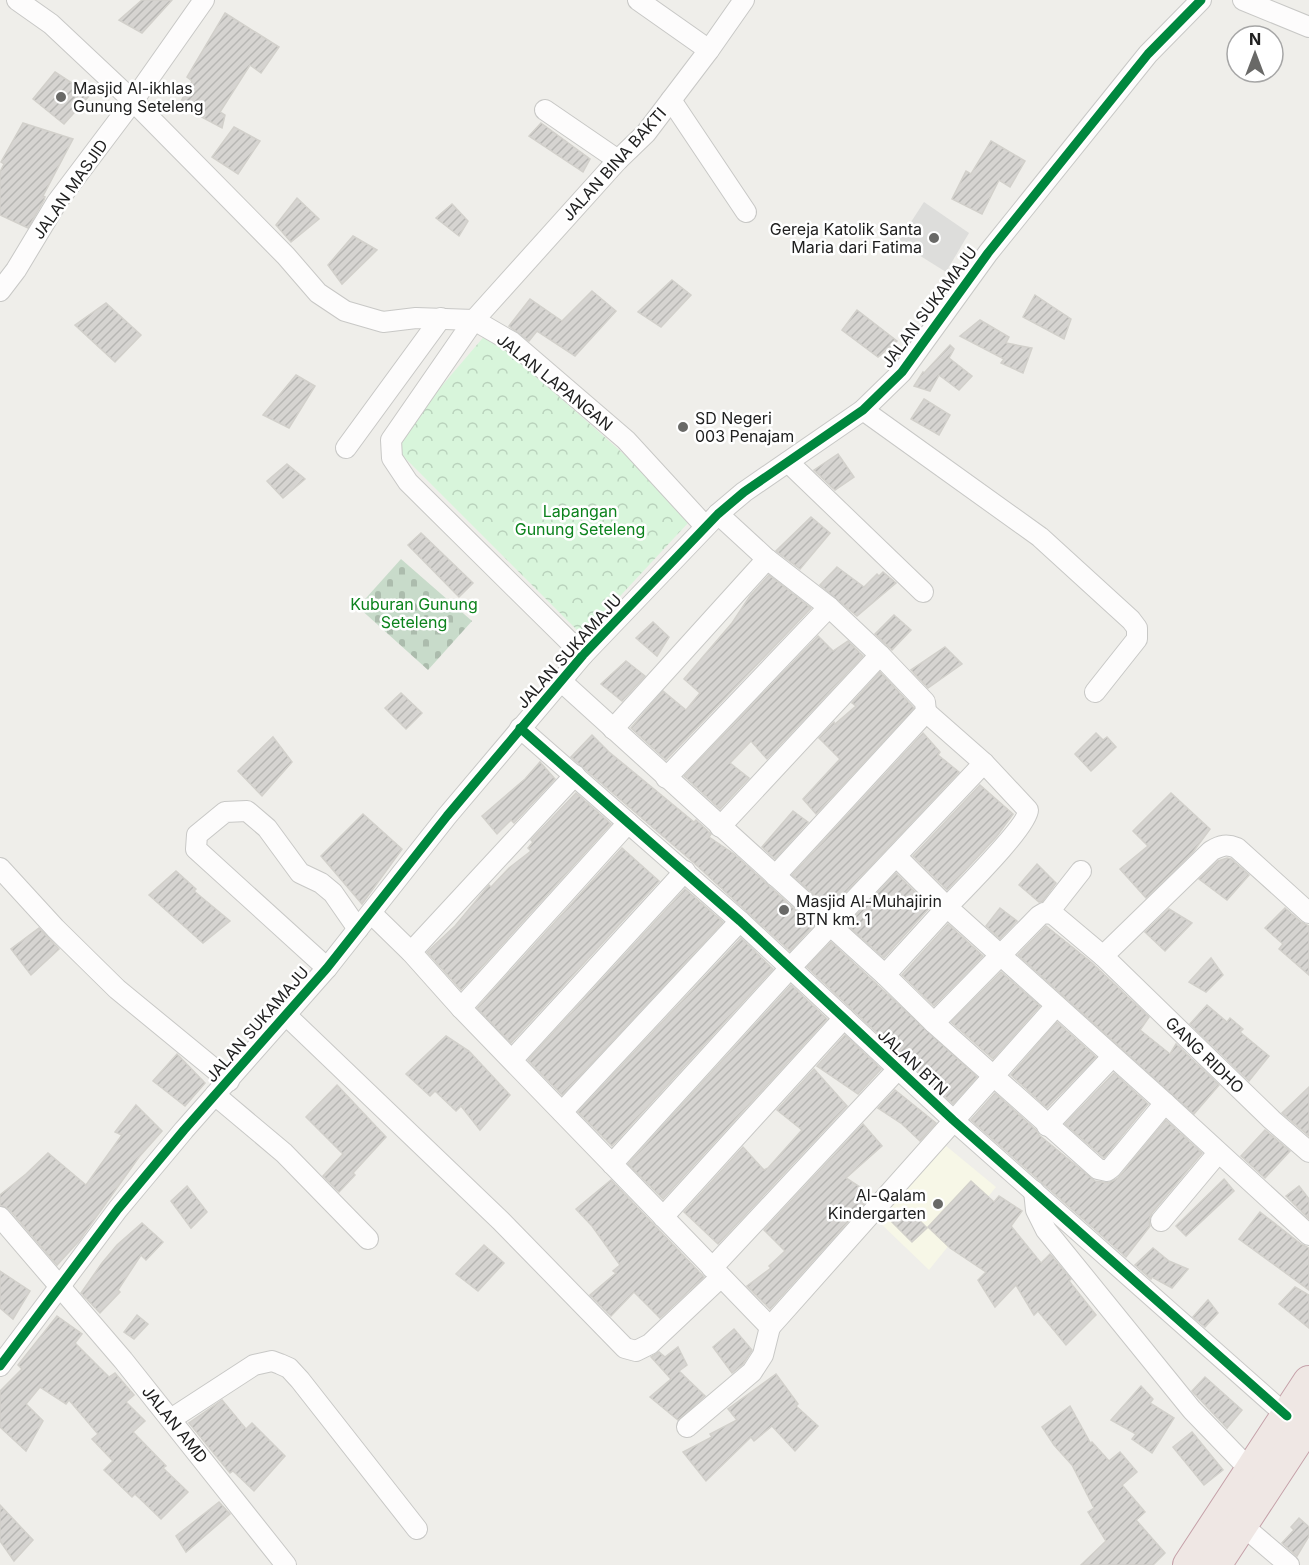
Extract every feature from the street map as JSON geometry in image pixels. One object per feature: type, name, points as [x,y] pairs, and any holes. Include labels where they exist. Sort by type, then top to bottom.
[{"type":"highway","points":[[1189,1565],[1258,1478],[1303,1416],[1309,1382]]},
{"type":"highway","points":[[1215,1565],[1242,1525],[1258,1478]]},
{"type":"street","name":"JALAN LAPANGAN","points":[[17,0],[51,24],[133,101],[286,256],[318,293],[345,311],[383,321],[441,318],[474,320],[512,342],[626,440],[711,520],[829,607],[880,654],[925,702],[926,712],[984,763],[1028,810],[1028,814],[1012,837],[947,907]]},
{"type":"street","name":"JALAN MASJID","points":[[0,291],[16,270],[57,202],[133,101],[204,0]]},
{"type":"street","points":[[638,0],[709,50]]},
{"type":"street","name":"JALAN BINA BAKTI","points":[[583,654],[408,482],[392,458],[391,440],[474,320],[618,160],[646,133],[744,0]]},
{"type":"street","name":"JALAN SUKAMAJU","points":[[0,1366],[118,1209],[214,1095],[229,1082],[327,968],[447,816],[583,654],[711,520],[744,492],[864,410],[902,372],[988,253],[1148,54],[1202,0]]},
{"type":"street","points":[[1243,0],[1309,27]]},
{"type":"street","points":[[671,100],[746,212]]},
{"type":"street","points":[[545,110],[618,160]]},
{"type":"street","points":[[346,448],[441,318]]},
{"type":"street","points":[[864,410],[1040,537],[1131,620],[1137,628],[1137,639],[1095,692]]},
{"type":"street","points":[[788,462],[923,592]]},
{"type":"street","points":[[613,729],[767,560]]},
{"type":"street","points":[[666,778],[829,607]]},
{"type":"street","points":[[720,827],[880,654]]},
{"type":"street","points":[[561,681],[885,975],[1047,1126],[1098,1169],[1107,1171],[1165,1103]]},
{"type":"street","points":[[775,876],[926,712]]},
{"type":"street","name":"JALAN BTN","points":[[520,728],[740,921],[954,1120],[1034,1191],[1303,1416]]},
{"type":"street","points":[[612,1164],[791,967],[984,763]]},
{"type":"street","points":[[411,952],[575,775]]},
{"type":"street","points":[[327,968],[196,849],[197,835],[225,812],[247,811],[267,828],[300,873],[321,883],[333,893],[358,929]]},
{"type":"street","points":[[461,1008],[628,823]]},
{"type":"street","points":[[1103,956],[1211,850],[1221,845],[1237,848],[1309,913]]},
{"type":"street","points":[[896,856],[947,907],[1309,1235]]},
{"type":"street","points":[[0,868],[55,928],[109,981],[229,1082]]},
{"type":"street","points":[[934,1023],[1039,916],[1048,913],[1081,871]]},
{"type":"street","points":[[512,1060],[685,872]]},
{"type":"street","points":[[885,975],[947,907]]},
{"type":"street","points":[[371,913],[411,952],[461,1008],[770,1328]]},
{"type":"street","name":"GANG RIDHO","points":[[1048,913],[1053,914],[1103,956],[1272,1120],[1309,1152]]},
{"type":"street","points":[[562,1112],[740,921]]},
{"type":"street","points":[[687,1426],[756,1367],[763,1355],[770,1328],[1056,1006]]},
{"type":"street","points":[[286,1015],[501,1221],[625,1348],[636,1351],[650,1344],[717,1273],[899,1068]]},
{"type":"street","points":[[663,1217],[844,1018]]},
{"type":"street","points":[[1047,1126],[1112,1056]]},
{"type":"street","points":[[214,1095],[284,1153],[368,1239]]},
{"type":"street","points":[[1161,1221],[1218,1153]]},
{"type":"street","points":[[1034,1191],[1036,1210],[1046,1230],[1192,1410],[1258,1478]]},
{"type":"street","name":"JALAN AMD","points":[[0,1217],[171,1419],[286,1565]]},
{"type":"street","points":[[171,1419],[254,1365],[265,1361],[289,1368],[417,1529]]},
{"type":"street","points":[[1242,1525],[1289,1565]]},
{"type":"shaded area","name":"Gereja Katolik Santa Maria dari Fatima","points":[[924,202],[969,233],[946,272],[898,242]]},
{"type":"shaded area","name":"Al-Qalam Kindergarten","points":[[945,1145],[996,1187],[929,1270],[878,1221]]},
{"type":"green space","name":"Lapangan Gunung Seteleng","points":[[487,333],[652,479],[686,516],[688,523],[583,636],[402,455],[399,443],[405,429]]},
{"type":"green space","name":"Kuburan Gunung Seteleng","points":[[401,559],[472,621],[428,670],[358,607]]},
{"type":"building","points":[[142,0],[172,0],[142,33],[119,20]]},
{"type":"building","points":[[225,13],[279,47],[261,73],[250,65],[220,112],[225,115],[222,128],[179,105],[192,81],[187,77]]},
{"type":"building","name":"Masjid Al-ikhlas Gunung Seteleng","points":[[55,72],[90,95],[64,124],[33,99]]},
{"type":"building","points":[[23,123],[73,139],[28,228],[0,215],[0,172],[4,164],[1,162]]},
{"type":"building","points":[[541,123],[590,159],[583,172],[529,136]]},
{"type":"building","points":[[234,127],[260,141],[238,174],[212,157]]},
{"type":"building","points":[[991,141],[1025,161],[1010,187],[999,180],[982,214],[952,199],[966,171],[971,174]]},
{"type":"building","points":[[297,198],[319,219],[291,242],[276,225]]},
{"type":"building","points":[[452,204],[468,221],[459,236],[436,218]]},
{"type":"building","points":[[353,236],[377,250],[342,284],[328,265]]},
{"type":"building","points":[[672,280],[691,295],[661,327],[638,312]]},
{"type":"building","points":[[592,291],[616,311],[575,356],[537,331],[529,341],[509,326],[530,299],[562,321]]},
{"type":"building","points":[[1035,295],[1071,319],[1064,339],[1023,317]]},
{"type":"building","points":[[106,303],[141,335],[115,362],[75,325]]},
{"type":"building","points":[[857,310],[897,341],[878,357],[842,330]]},
{"type":"building","points":[[980,320],[1009,337],[1006,343],[1032,348],[1023,373],[1001,363],[1004,359],[960,336]]},
{"type":"building","points":[[950,345],[954,349],[949,358],[972,376],[959,390],[939,375],[930,391],[914,386],[923,372]]},
{"type":"building","points":[[296,375],[315,386],[289,428],[263,415]]},
{"type":"building","points":[[924,399],[950,415],[939,435],[911,419]]},
{"type":"building","points":[[838,454],[854,477],[835,490],[814,470]]},
{"type":"building","points":[[287,464],[305,479],[283,498],[267,481]]},
{"type":"building","points":[[811,517],[830,533],[800,569],[776,551]]},
{"type":"building","points":[[421,533],[473,583],[459,597],[408,545]]},
{"type":"building","points":[[837,567],[864,587],[877,574],[879,576],[883,572],[896,583],[857,616],[820,585]]},
{"type":"building","points":[[769,575],[811,608],[666,760],[631,728],[663,691],[686,710],[700,693],[684,679]]},
{"type":"building","points":[[894,615],[911,630],[892,650],[875,634]]},
{"type":"building","points":[[653,622],[669,637],[657,656],[636,638]]},
{"type":"building","points":[[818,636],[833,651],[848,641],[863,656],[767,759],[751,741],[730,763],[749,778],[720,809],[684,776]]},
{"type":"building","points":[[945,647],[962,664],[928,688],[911,670]]},
{"type":"building","points":[[626,661],[645,676],[622,701],[601,684]]},
{"type":"building","points":[[880,672],[914,708],[816,814],[803,799],[840,759],[819,738],[834,722],[835,724],[856,706],[852,703]]},
{"type":"building","points":[[401,693],[422,713],[406,729],[385,708]]},
{"type":"building","points":[[923,733],[940,752],[938,755],[959,772],[830,909],[792,875]]},
{"type":"building","points":[[1096,733],[1103,740],[1107,737],[1116,747],[1091,771],[1075,754]]},
{"type":"building","points":[[592,735],[609,752],[694,822],[696,820],[711,834],[709,837],[734,854],[813,926],[790,951],[693,862],[571,757]]},
{"type":"building","points":[[273,737],[292,762],[262,796],[238,771]]},
{"type":"building","points":[[540,762],[555,779],[514,823],[511,820],[497,834],[482,816],[525,779]]},
{"type":"building","points":[[980,785],[1013,814],[997,836],[947,890],[913,856]]},
{"type":"building","points":[[576,793],[611,824],[461,990],[427,952],[455,926],[489,885],[491,887],[509,868],[531,851],[528,848],[533,842],[531,840]]},
{"type":"building","points":[[1171,793],[1210,829],[1193,852],[1146,898],[1120,869],[1148,846],[1133,831]]},
{"type":"building","points":[[793,811],[808,822],[775,859],[762,847]]},
{"type":"building","points":[[363,814],[402,849],[362,904],[321,856]]},
{"type":"building","points":[[622,848],[659,881],[511,1043],[477,1008]]},
{"type":"building","points":[[1227,858],[1249,875],[1227,900],[1199,879],[1218,861]]},
{"type":"building","points":[[1037,864],[1056,883],[1042,902],[1019,885]]},
{"type":"building","points":[[176,871],[196,889],[194,891],[230,921],[203,943],[149,895]]},
{"type":"building","points":[[896,873],[930,907],[884,958],[847,925]]},
{"type":"building","points":[[685,889],[723,922],[562,1095],[528,1060]]},
{"type":"building","points":[[1000,908],[1017,921],[1000,939],[986,926]]},
{"type":"building","points":[[1285,908],[1309,926],[1309,975],[1279,949],[1283,944],[1265,928]]},
{"type":"building","points":[[1169,909],[1192,923],[1165,951],[1145,932]]},
{"type":"building","points":[[948,924],[983,956],[934,1006],[902,975]]},
{"type":"building","points":[[1046,926],[1091,962],[1149,1017],[1140,1030],[1170,1054],[1176,1044],[1219,1085],[1194,1114],[1018,955]]},
{"type":"building","points":[[39,928],[59,949],[31,975],[11,949]]},
{"type":"building","points":[[741,938],[773,969],[612,1146],[578,1112]]},
{"type":"building","points":[[831,942],[977,1077],[953,1104],[807,967]]},
{"type":"building","points":[[1211,958],[1223,975],[1206,992],[1189,982]]},
{"type":"building","points":[[1001,972],[1040,1006],[993,1059],[951,1022]]},
{"type":"building","points":[[791,985],[827,1019],[663,1199],[628,1164]]},
{"type":"building","points":[[1207,1005],[1227,1022],[1230,1018],[1243,1029],[1240,1032],[1269,1056],[1249,1081],[1190,1024]]},
{"type":"building","points":[[1057,1022],[1096,1057],[1047,1108],[1011,1075]]},
{"type":"building","points":[[845,1035],[881,1069],[858,1094],[817,1066]]},
{"type":"building","points":[[446,1036],[469,1051],[510,1095],[480,1130],[461,1106],[456,1111],[435,1091],[430,1096],[406,1074]]},
{"type":"building","points":[[177,1054],[205,1083],[185,1106],[153,1081]]},
{"type":"building","points":[[814,1069],[847,1106],[718,1244],[684,1212],[743,1147],[764,1170],[768,1168],[802,1130],[777,1110]]},
{"type":"building","points":[[1114,1073],[1148,1104],[1104,1158],[1065,1124]]},
{"type":"building","points":[[337,1085],[386,1137],[339,1192],[323,1176],[343,1154],[306,1117]]},
{"type":"building","points":[[1309,1087],[1309,1136],[1282,1113]]},
{"type":"building","points":[[895,1090],[936,1123],[920,1141],[902,1124],[878,1108]]},
{"type":"building","points":[[995,1093],[1039,1135],[1095,1181],[1109,1183],[1118,1178],[1166,1120],[1202,1153],[1152,1213],[1149,1220],[1150,1226],[1126,1257],[971,1120]]},
{"type":"building","points":[[136,1105],[162,1131],[139,1157],[79,1241],[57,1265],[9,1209],[0,1205],[0,1195],[48,1153],[86,1185],[122,1135],[115,1132]]},
{"type":"building","points":[[863,1124],[882,1146],[846,1178],[872,1195],[770,1309],[747,1286],[771,1268],[769,1266],[785,1251],[764,1230]]},
{"type":"building","points":[[1265,1130],[1290,1151],[1265,1178],[1241,1156]]},
{"type":"building","points":[[1224,1179],[1234,1191],[1186,1236],[1176,1226]]},
{"type":"building","points":[[611,1180],[704,1277],[660,1318],[634,1292],[611,1316],[590,1295],[616,1273],[613,1271],[620,1265],[592,1226],[576,1209]]},
{"type":"building","points":[[971,1181],[994,1202],[999,1196],[1022,1211],[1011,1226],[1041,1263],[1050,1254],[1096,1315],[1066,1345],[1038,1311],[1034,1315],[1016,1285],[995,1307],[978,1280],[986,1272],[950,1248],[928,1227]]},
{"type":"building","points":[[187,1186],[207,1212],[191,1228],[171,1201]]},
{"type":"building","points":[[1299,1186],[1309,1199],[1309,1219],[1286,1196]]},
{"type":"building","points":[[907,1208],[927,1228],[912,1242],[892,1222]]},
{"type":"building","points":[[1260,1212],[1309,1248],[1309,1290],[1239,1239]]},
{"type":"building","points":[[142,1223],[163,1242],[146,1260],[141,1255],[118,1290],[120,1292],[100,1313],[81,1293],[117,1245]]},
{"type":"building","points":[[484,1245],[504,1263],[478,1291],[456,1274]]},
{"type":"building","points":[[1153,1248],[1169,1261],[1188,1269],[1172,1288],[1152,1277],[1151,1279],[1135,1265]]},
{"type":"building","points":[[0,1271],[30,1291],[13,1319],[0,1308]]},
{"type":"building","points":[[1295,1287],[1309,1295],[1309,1328],[1279,1304]]},
{"type":"building","points":[[1208,1300],[1218,1313],[1205,1327],[1193,1317]]},
{"type":"building","points":[[137,1315],[148,1324],[134,1339],[124,1332]]},
{"type":"building","points":[[57,1316],[82,1334],[75,1343],[109,1377],[115,1373],[134,1395],[126,1402],[145,1421],[133,1432],[166,1466],[163,1468],[188,1492],[161,1519],[135,1494],[132,1497],[104,1470],[113,1461],[92,1439],[98,1434],[69,1400],[66,1404],[40,1387],[26,1404],[43,1421],[26,1451],[0,1427],[0,1391],[22,1369],[18,1365]]},
{"type":"building","points":[[734,1329],[752,1350],[743,1364],[732,1373],[713,1347]]},
{"type":"building","points":[[678,1347],[687,1365],[679,1371],[705,1396],[678,1420],[650,1397],[671,1379],[651,1357],[659,1352],[665,1357]]},
{"type":"building","points":[[776,1374],[798,1404],[796,1406],[818,1426],[795,1451],[772,1426],[754,1441],[751,1437],[706,1481],[683,1452],[712,1437],[710,1434],[737,1420],[728,1409]]},
{"type":"building","points":[[1205,1377],[1242,1410],[1227,1428],[1192,1391]]},
{"type":"building","points":[[1141,1386],[1153,1399],[1150,1403],[1174,1418],[1152,1453],[1132,1439],[1136,1434],[1111,1420]]},
{"type":"building","points":[[222,1400],[246,1429],[252,1423],[285,1456],[254,1491],[233,1471],[230,1473],[189,1423]]},
{"type":"building","points":[[1070,1406],[1091,1444],[1092,1442],[1109,1461],[1120,1452],[1137,1472],[1122,1485],[1145,1512],[1136,1520],[1165,1553],[1153,1565],[1081,1565],[1106,1541],[1088,1512],[1094,1508],[1072,1465],[1042,1427]]},
{"type":"building","points":[[1192,1432],[1223,1470],[1204,1485],[1173,1447]]},
{"type":"building","points":[[219,1502],[230,1514],[186,1552],[176,1536]]},
{"type":"building","points":[[0,1505],[33,1540],[14,1561],[0,1541]]},
{"type":"building","points":[[1299,1518],[1309,1527],[1309,1536],[1297,1556],[1282,1543],[1294,1530],[1291,1527]]},
{"type":"cycle path","points":[[0,1366],[118,1209],[184,1130],[327,968],[447,816],[583,655],[718,514],[744,492],[863,410],[902,372],[988,253],[1148,54],[1201,0]]},
{"type":"cycle path","points":[[520,728],[740,921],[953,1120],[1287,1416]]},
{"type":"place","name":"Masjid Al-ikhlas Gunung Seteleng","points":[[61,97]]},
{"type":"place","name":"Gereja Katolik Santa Maria dari Fatima","points":[[934,238]]},
{"type":"place","name":"SD Negeri 003 Penajam","points":[[683,427]]},
{"type":"place","name":"Masjid Al-Muhajirin BTN km. 1","points":[[784,910]]},
{"type":"place","name":"Al-Qalam Kindergarten","points":[[938,1204]]}]
